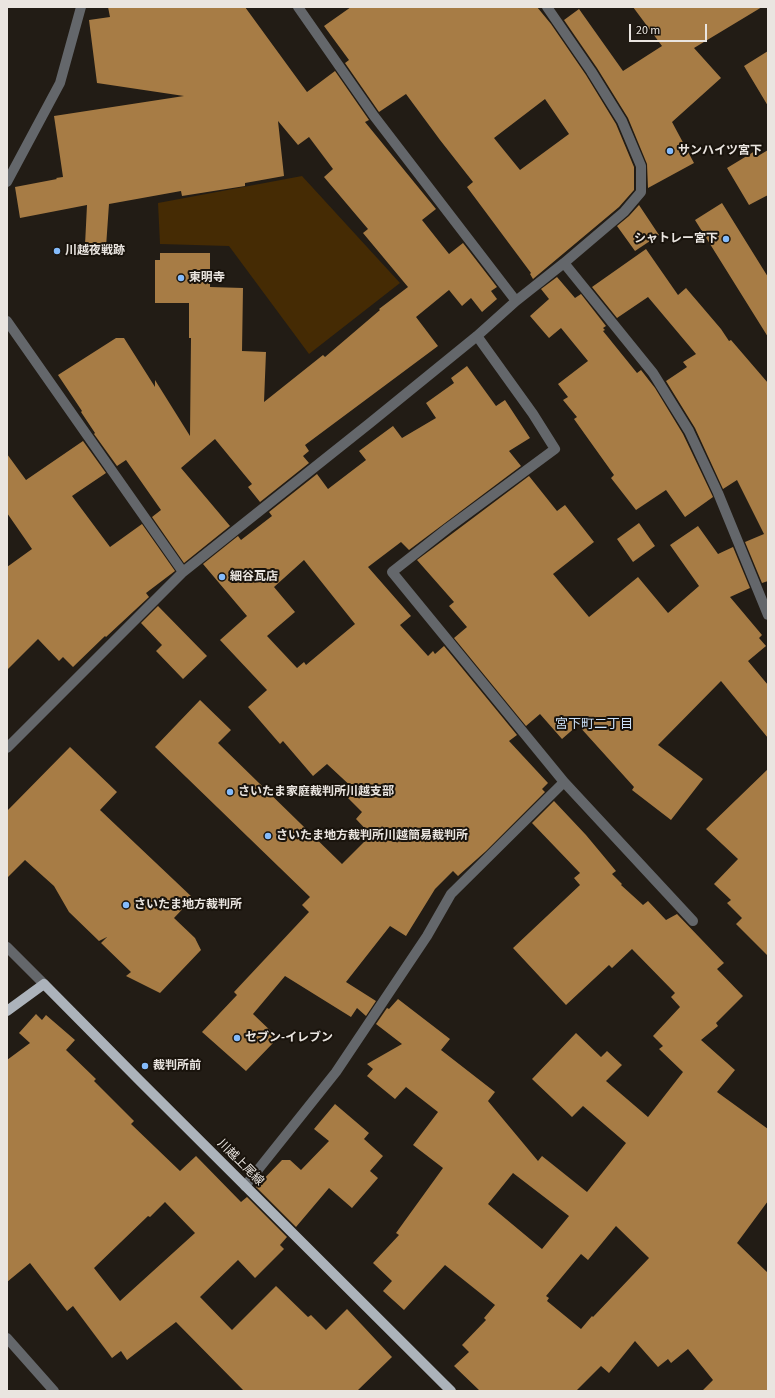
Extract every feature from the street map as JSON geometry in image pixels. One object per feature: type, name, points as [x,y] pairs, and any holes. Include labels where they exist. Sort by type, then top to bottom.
[{"type":"main road","name":"川越上尾線","points":[[44,984],[451,1391]]},
{"type":"main road","points":[[7,1011],[44,984]]},
{"type":"street","points":[[7,182],[60,83],[81,7]]},
{"type":"street","points":[[298,7],[374,116],[516,301]]},
{"type":"street","points":[[7,748],[183,572],[477,336],[516,301],[564,263],[624,212],[641,192],[641,166],[622,121],[591,71],[547,7]]},
{"type":"street","points":[[564,263],[653,373],[689,431],[718,493],[768,615]]},
{"type":"street","points":[[7,321],[183,572]]},
{"type":"street","points":[[477,336],[533,414],[555,449],[448,528],[392,572],[564,782],[693,921]]},
{"type":"street","points":[[245,1186],[336,1072],[427,936],[451,894],[564,782]]},
{"type":"street","points":[[7,947],[44,984]]},
{"type":"street","points":[[7,1338],[54,1391]]},
{"type":"shaded area","points":[[302,176],[400,283],[309,354],[229,246],[160,244],[158,203]]},
{"type":"building","points":[[108,7],[245,7],[307,92],[335,71],[369,120],[365,122],[436,209],[422,220],[449,254],[463,243],[497,287],[491,291],[497,299],[482,312],[471,298],[462,306],[449,290],[416,317],[438,346],[305,445],[309,451],[303,456],[309,463],[260,502],[248,487],[252,484],[215,439],[181,468],[230,526],[184,563],[152,517],[161,510],[126,460],[117,466],[94,434],[95,433],[81,412],[82,411],[58,375],[116,338],[124,338],[155,387],[155,380],[190,436],[191,338],[189,338],[189,303],[155,303],[155,260],[160,260],[160,253],[210,253],[210,287],[243,288],[242,351],[266,352],[264,402],[323,355],[325,357],[380,310],[379,309],[408,287],[363,233],[368,229],[324,177],[333,169],[309,137],[298,145],[278,121],[284,176],[245,183],[245,186],[182,196],[181,191],[109,204],[106,247],[85,245],[87,205],[20,218],[15,187],[63,177],[54,116],[184,96],[97,83],[89,20],[110,17]]},
{"type":"building","points":[[351,7],[537,7],[551,24],[586,75],[616,124],[634,167],[634,190],[619,207],[533,279],[530,274],[531,273],[467,187],[473,182],[406,94],[379,112],[345,63],[349,60],[324,26]],"holes":[[[545,99],[569,134],[520,170],[494,138]]]},
{"type":"building","points":[[633,7],[762,7],[694,48],[721,78],[672,122],[694,163],[648,188],[647,164],[628,118],[597,68],[564,20],[579,9],[623,71],[662,46]]},
{"type":"building","points":[[768,51],[768,106],[744,66]]},
{"type":"building","points":[[768,150],[768,195],[749,205],[727,168],[755,151],[758,156]]},
{"type":"building","points":[[722,203],[768,277],[768,337],[695,220]]},
{"type":"building","points":[[639,205],[659,235],[635,251],[617,226]]},
{"type":"building","points":[[646,249],[678,295],[686,288],[721,329],[729,341],[731,340],[768,383],[768,581],[762,583],[745,542],[764,534],[737,480],[723,489],[695,428],[666,381],[687,367],[683,362],[696,354],[648,297],[617,318],[592,287]]},
{"type":"building","points":[[557,277],[575,298],[581,294],[606,326],[603,328],[605,330],[603,331],[637,373],[641,370],[655,388],[683,434],[713,497],[685,517],[666,490],[636,510],[611,478],[614,475],[574,419],[577,417],[563,400],[568,397],[558,384],[588,361],[561,328],[549,338],[530,316],[549,299],[541,289]]},
{"type":"building","points":[[467,366],[496,406],[505,400],[530,438],[509,451],[521,466],[409,550],[401,542],[368,567],[411,616],[400,625],[428,656],[433,651],[435,654],[444,646],[517,735],[509,741],[548,783],[542,789],[545,792],[486,851],[458,876],[453,871],[435,889],[406,936],[390,926],[346,982],[376,1001],[366,1016],[357,1008],[351,1017],[285,976],[253,1014],[274,1034],[270,1039],[273,1043],[246,1071],[202,1032],[237,995],[234,992],[309,912],[302,905],[310,897],[155,747],[200,700],[231,730],[218,743],[342,864],[371,835],[356,819],[362,812],[348,798],[355,790],[327,764],[313,776],[283,741],[280,744],[248,707],[267,690],[220,640],[247,616],[203,564],[238,536],[241,540],[272,516],[269,512],[317,474],[328,489],[366,460],[359,451],[393,426],[402,438],[436,418],[426,403],[454,383],[451,378]],"holes":[[[304,560],[355,624],[306,665],[304,662],[297,668],[267,636],[295,612],[274,587]]]},
{"type":"building","points":[[83,441],[106,473],[72,496],[110,547],[142,524],[175,571],[146,593],[149,597],[73,667],[63,657],[59,661],[38,639],[7,670],[7,567],[32,549],[7,513],[7,454],[26,480]]},
{"type":"building","points":[[529,476],[557,511],[565,505],[594,542],[553,574],[589,617],[638,577],[668,613],[699,586],[670,545],[698,526],[718,554],[733,547],[750,588],[730,597],[762,635],[759,638],[766,646],[748,661],[768,685],[768,738],[721,681],[658,745],[703,779],[671,820],[632,790],[634,787],[578,725],[562,739],[540,714],[526,726],[454,638],[467,627],[449,606],[454,602],[417,560]]},
{"type":"building","points":[[639,523],[655,546],[633,562],[617,539]]},
{"type":"building","points":[[158,606],[207,656],[183,679],[156,651],[162,645],[141,623]]},
{"type":"building","points":[[70,747],[117,792],[100,810],[193,898],[174,918],[195,938],[201,950],[160,993],[126,976],[131,972],[101,943],[107,937],[99,941],[69,912],[54,886],[25,860],[7,878],[7,811]]},
{"type":"building","points":[[768,769],[768,956],[736,924],[742,918],[727,903],[731,900],[714,884],[738,859],[706,829]]},
{"type":"building","points":[[554,801],[586,835],[616,871],[612,874],[622,884],[621,885],[643,905],[648,901],[666,920],[677,914],[724,963],[717,969],[743,996],[716,1023],[718,1026],[701,1040],[735,1070],[717,1092],[768,1129],[768,1201],[737,1243],[768,1273],[768,1391],[702,1391],[713,1380],[688,1349],[671,1363],[668,1359],[658,1367],[635,1341],[609,1373],[601,1366],[576,1391],[480,1391],[454,1366],[469,1352],[462,1345],[486,1320],[484,1318],[495,1305],[445,1265],[404,1310],[383,1291],[392,1281],[373,1263],[399,1235],[396,1233],[443,1168],[413,1145],[438,1112],[406,1087],[395,1099],[367,1076],[373,1069],[367,1064],[402,1044],[376,1024],[387,1008],[389,1009],[398,999],[450,1039],[441,1050],[495,1092],[488,1101],[538,1161],[542,1156],[587,1192],[626,1143],[583,1106],[572,1117],[532,1079],[576,1033],[601,1057],[607,1051],[622,1065],[606,1081],[648,1117],[683,1072],[659,1049],[663,1046],[653,1036],[680,1007],[671,997],[675,993],[632,949],[612,968],[609,965],[566,1005],[513,948],[580,885],[574,878],[580,873],[532,823]],"holes":[[[513,1173],[569,1216],[542,1249],[488,1204]],[[616,1226],[649,1258],[581,1329],[547,1301],[549,1298],[546,1296],[581,1254],[588,1260]]]},
{"type":"building","points":[[36,1014],[42,1020],[46,1015],[75,1040],[66,1050],[96,1079],[94,1081],[134,1121],[131,1124],[180,1171],[196,1156],[241,1202],[247,1197],[287,1237],[280,1245],[284,1249],[255,1278],[238,1260],[200,1297],[232,1330],[276,1286],[308,1317],[311,1315],[326,1330],[347,1309],[392,1357],[357,1391],[244,1391],[176,1322],[127,1360],[121,1351],[112,1358],[73,1306],[67,1311],[30,1263],[7,1282],[7,1060],[30,1043],[19,1033]],"holes":[[[165,1202],[195,1233],[120,1301],[94,1268],[148,1216],[150,1217]]]},
{"type":"building","points":[[335,1104],[369,1133],[364,1139],[383,1156],[370,1171],[378,1178],[352,1208],[329,1188],[296,1227],[256,1187],[282,1160],[290,1160],[301,1170],[329,1141],[314,1129]]},
{"type":"place","name":"サンハイツ宮下","points":[[670,151]]},
{"type":"place","name":"シャトレー宮下","points":[[726,239]]},
{"type":"place","name":"川越夜戦跡","points":[[57,251]]},
{"type":"place","name":"東明寺","points":[[181,278]]},
{"type":"place","name":"細谷瓦店","points":[[222,577]]},
{"type":"place","name":"さいたま家庭裁判所川越支部","points":[[230,792]]},
{"type":"place","name":"さいたま地方裁判所川越簡易裁判所","points":[[268,836]]},
{"type":"place","name":"さいたま地方裁判所","points":[[126,905]]},
{"type":"place","name":"セブン-イレブン","points":[[237,1038]]},
{"type":"place","name":"裁判所前","points":[[145,1066]]},
{"type":"district","name":"宮下町二丁目","points":[[594,725]]}]
